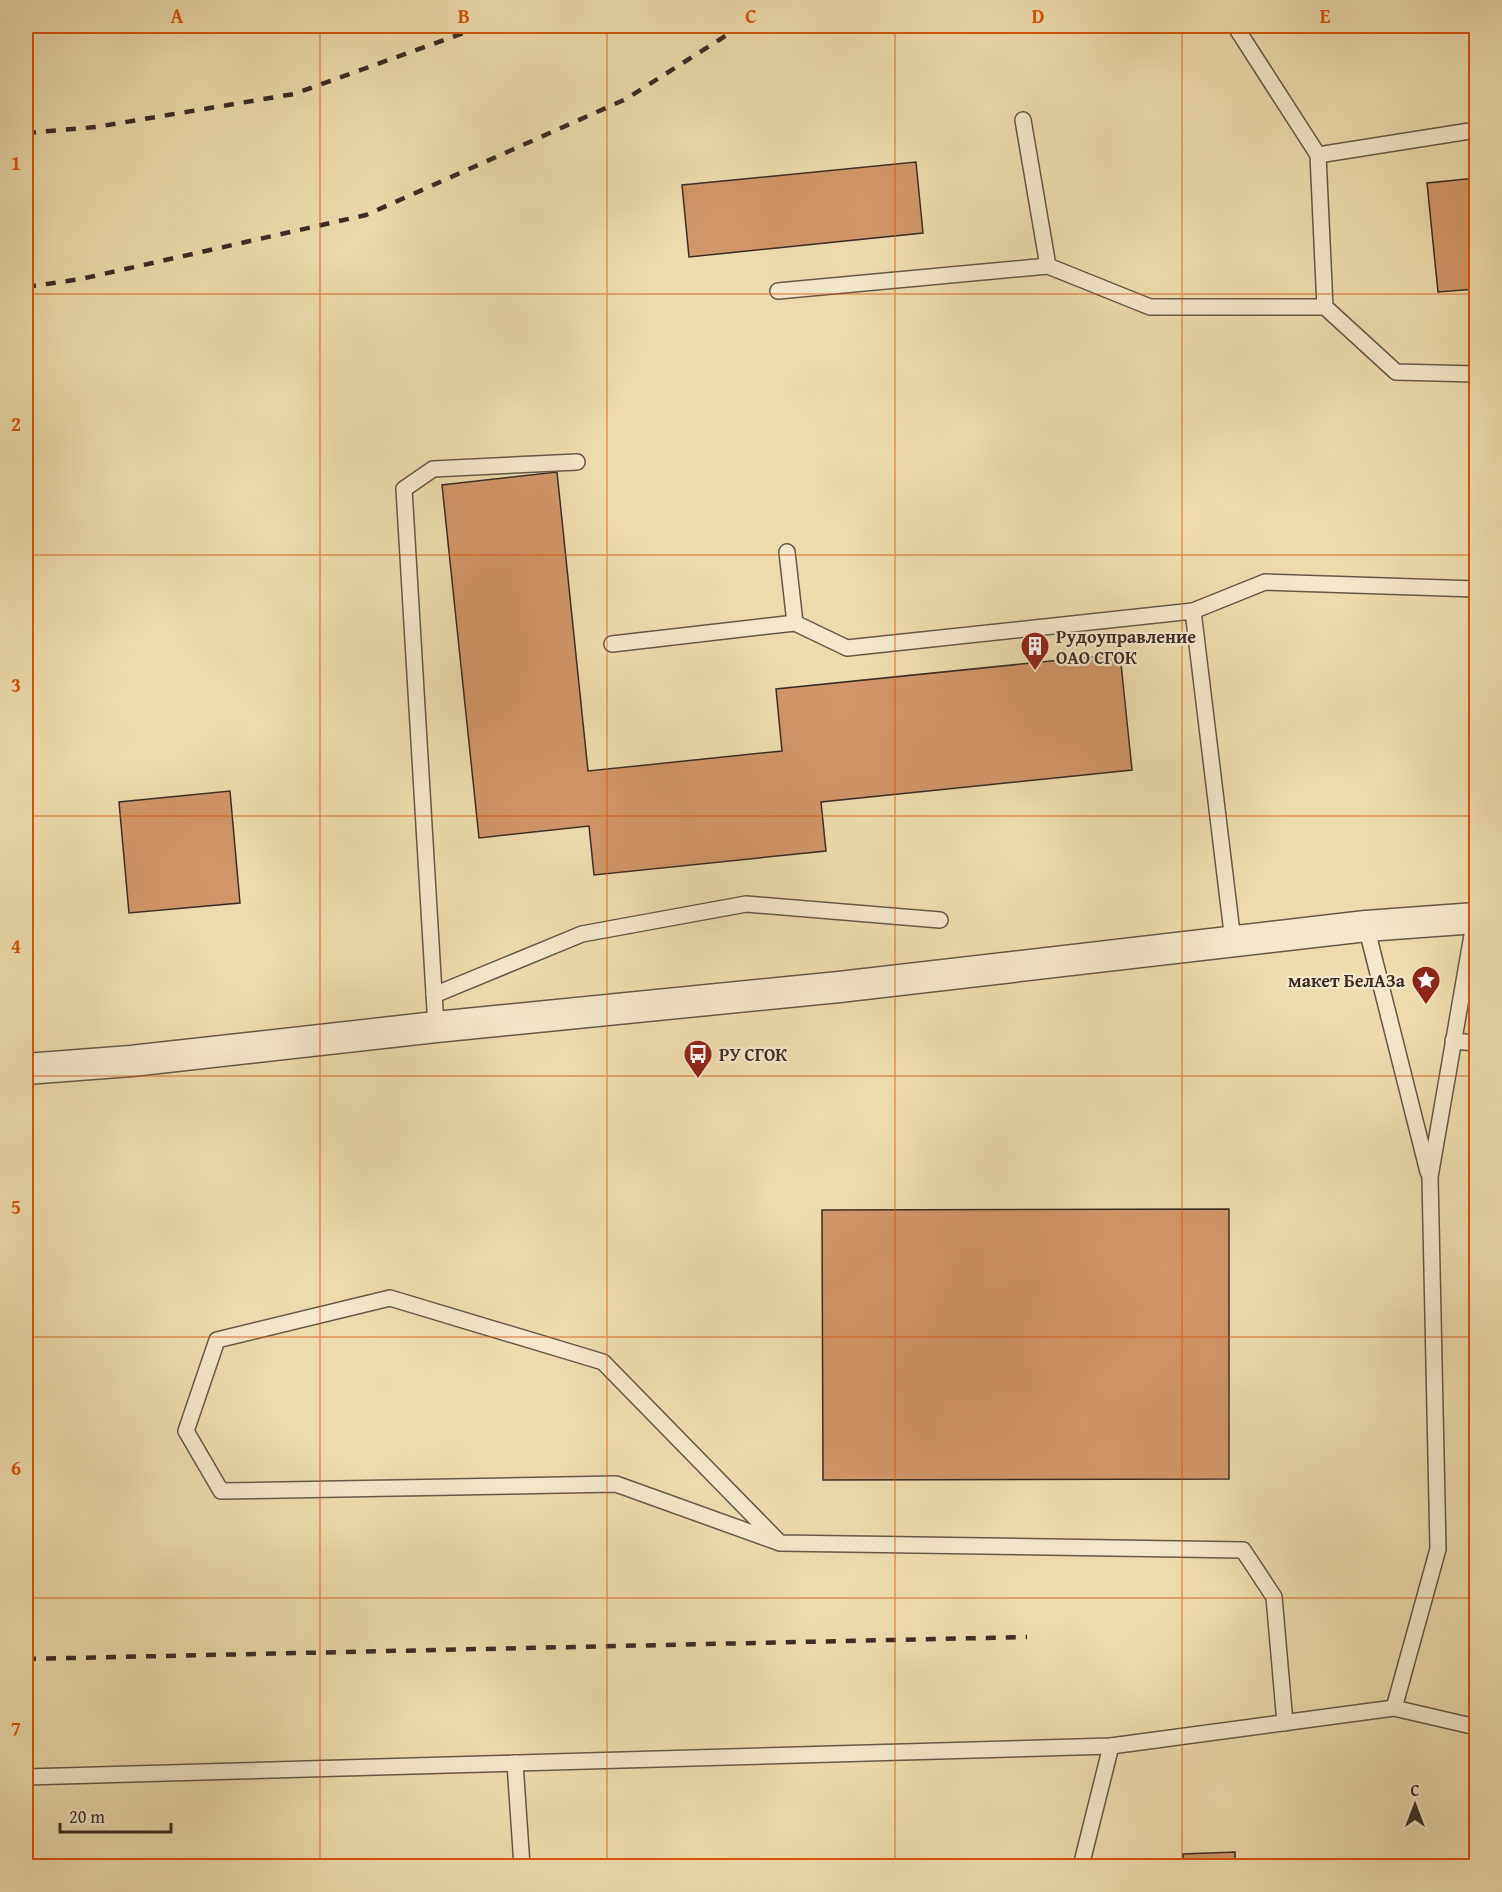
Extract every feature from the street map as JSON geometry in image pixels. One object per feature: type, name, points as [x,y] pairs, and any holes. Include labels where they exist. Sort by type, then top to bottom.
[{"type":"street","points":[[26,1069],[131,1061],[436,1027],[839,987],[1366,926],[1476,918]]},
{"type":"lane","points":[[1235,26],[1318,155],[1325,307]]},
{"type":"lane","points":[[1023,120],[1048,266]]},
{"type":"lane","points":[[1318,155],[1476,130]]},
{"type":"lane","points":[[778,291],[1048,266],[1150,307],[1325,307],[1396,372],[1476,374]]},
{"type":"lane","points":[[436,1027],[404,489],[433,469],[576,462]]},
{"type":"lane","points":[[787,552],[795,623]]},
{"type":"lane","points":[[612,645],[795,623],[847,648],[1193,610],[1265,582],[1476,589]]},
{"type":"lane","points":[[1193,610],[1233,941]]},
{"type":"lane","points":[[434,995],[582,934],[746,904],[940,920]]},
{"type":"lane","points":[[1394,1708],[1438,1549],[1430,1177],[1476,918]]},
{"type":"lane","points":[[1366,926],[1430,1177]]},
{"type":"lane","points":[[1453,1041],[1476,1043]]},
{"type":"lane","points":[[780,1543],[603,1362],[390,1298],[217,1340],[186,1431],[221,1491],[616,1484],[780,1543],[1243,1550],[1274,1597],[1285,1722]]},
{"type":"lane","points":[[26,1777],[1112,1746],[1394,1708],[1476,1727]]},
{"type":"lane","points":[[1081,1866],[1112,1746]]},
{"type":"lane","points":[[515,1763],[522,1866]]},
{"type":"building","points":[[916,162],[923,233],[689,257],[682,185]]},
{"type":"building","points":[[1476,178],[1476,289],[1438,292],[1427,183]]},
{"type":"building","name":"Рудоуправление ОАО СГОК","points":[[557,472],[588,771],[782,751],[776,689],[1120,654],[1132,770],[821,802],[826,851],[594,875],[589,826],[479,838],[442,485]]},
{"type":"building","points":[[230,791],[240,903],[129,913],[119,802]]},
{"type":"building","points":[[1229,1209],[1229,1479],[823,1480],[822,1210]]},
{"type":"building","points":[[1235,1852],[1235,1866],[1183,1866],[1183,1854]]},
{"type":"railway","points":[[26,133],[96,127],[294,94],[483,26]]},
{"type":"railway","points":[[26,287],[81,279],[366,215],[626,99],[741,26]]},
{"type":"railway","points":[[26,1659],[1027,1637]]},
{"type":"place","name":"Рудоуправление ОАО СГОК","points":[[1035,672]]},
{"type":"place","name":"макет БелАЗа","points":[[1426,1006]]},
{"type":"place","name":"РУ СГОК","points":[[698,1080]]}]
